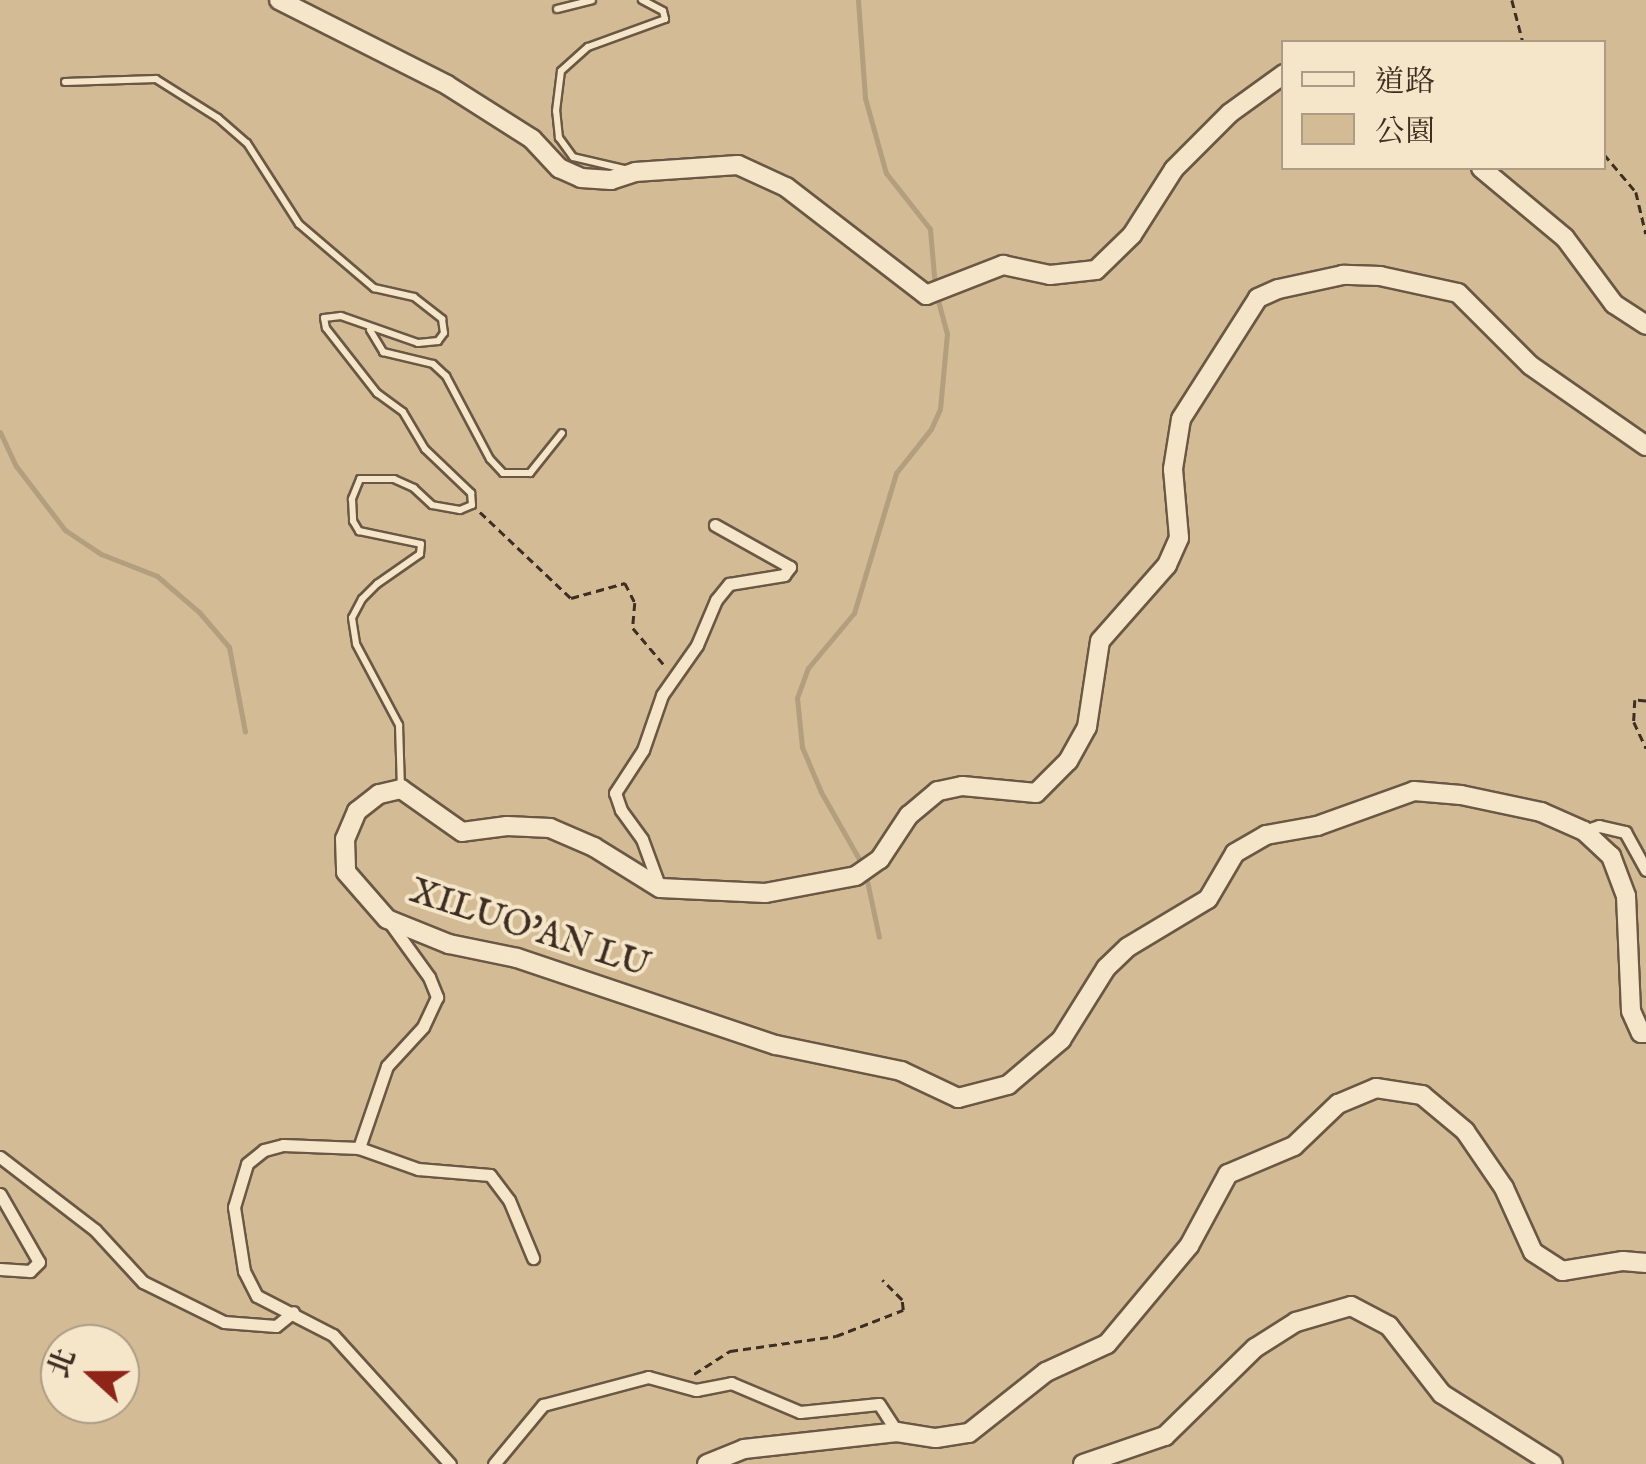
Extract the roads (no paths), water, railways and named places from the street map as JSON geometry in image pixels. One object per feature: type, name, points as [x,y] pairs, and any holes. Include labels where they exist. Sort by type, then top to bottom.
[{"type":"street","points":[[279,0],[446,85],[532,139],[559,168],[581,178],[611,180],[635,172],[738,164],[786,186],[926,295],[1003,266],[1050,275],[1096,270],[1132,235],[1174,169],[1230,113],[1281,76]]},
{"type":"street","points":[[1483,170],[1564,238],[1614,304],[1646,325]]},
{"type":"street","name":"XILUO’AN LU","points":[[1646,446],[1530,365],[1458,294],[1380,276],[1342,274],[1258,298],[1181,419],[1173,469],[1179,538],[1167,565],[1100,641],[1086,727],[1068,761],[1036,793],[962,786],[938,791],[909,815],[873,864],[856,876],[765,893],[660,888],[594,847],[550,828],[507,826],[462,832],[401,789],[379,794],[357,811],[345,839],[346,872],[387,919],[450,944],[516,958],[776,1045],[901,1071],[958,1098],[1008,1086],[1061,1040],[1106,968],[1128,947],[1208,898],[1235,852],[1266,835],[1317,826],[1414,790],[1461,795],[1540,812],[1584,831],[1610,856],[1626,896],[1631,1010],[1641,1033],[1646,1034]]},
{"type":"street","points":[[660,888],[642,839],[615,794],[643,750],[662,695],[728,584],[784,575],[790,567],[714,524]]},
{"type":"street","points":[[1584,831],[1600,826],[1624,832],[1646,870]]},
{"type":"street","points":[[359,1148],[387,1066],[423,1027],[438,997],[429,977],[387,919]]},
{"type":"street","points":[[707,1464],[744,1449],[897,1432],[936,1438],[969,1434],[1046,1372],[1107,1344],[1189,1246],[1228,1174],[1294,1146],[1338,1104],[1376,1088],[1422,1095],[1465,1131],[1504,1188],[1532,1252],[1562,1271],[1624,1261],[1646,1263]]},
{"type":"street","points":[[450,1464],[333,1335],[257,1296],[244,1272],[234,1207],[247,1164],[264,1150],[283,1145],[359,1148],[418,1169],[490,1175],[509,1200],[533,1258]]},
{"type":"street","points":[[0,1157],[95,1230],[143,1282],[171,1297],[224,1322],[276,1326],[293,1312]]},
{"type":"street","points":[[0,1194],[38,1262],[30,1271],[0,1269]]},
{"type":"street","points":[[1083,1464],[1165,1436],[1255,1348],[1296,1322],[1350,1306],[1389,1326],[1442,1394],[1553,1464]]},
{"type":"street","points":[[494,1464],[543,1404],[648,1377],[696,1390],[731,1383],[800,1412],[879,1404],[897,1432]]},
{"type":"lane","points":[[556,10],[592,0]]},
{"type":"lane","points":[[635,172],[573,157],[560,138],[556,111],[561,71],[588,47],[665,18],[663,12],[642,0]]},
{"type":"lane","points":[[65,82],[156,80],[218,118],[247,142],[299,224],[374,288],[414,297],[432,306],[442,318],[444,333],[438,341],[418,343],[369,329],[341,316],[324,318],[326,328],[377,393],[404,412],[426,449],[471,493],[472,504],[460,510],[432,506],[414,488],[394,479],[360,478],[352,498],[352,521],[359,531],[421,544],[420,554],[377,584],[352,618],[356,644],[399,725],[401,789]]},
{"type":"lane","points":[[369,329],[383,352],[433,364],[446,376],[490,459],[503,473],[530,473],[562,433]]},
{"type":"waterway","points":[[858,0],[865,98],[886,173],[930,229],[935,287]]},
{"type":"waterway","points":[[863,866],[821,792],[802,747],[797,698],[808,668],[854,613],[896,473],[931,429],[940,409],[947,334],[937,297]]},
{"type":"waterway","points":[[0,432],[16,466],[65,530],[101,554],[157,576],[199,612],[229,647],[245,732]]},
{"type":"waterway","points":[[866,876],[879,937]]}]
